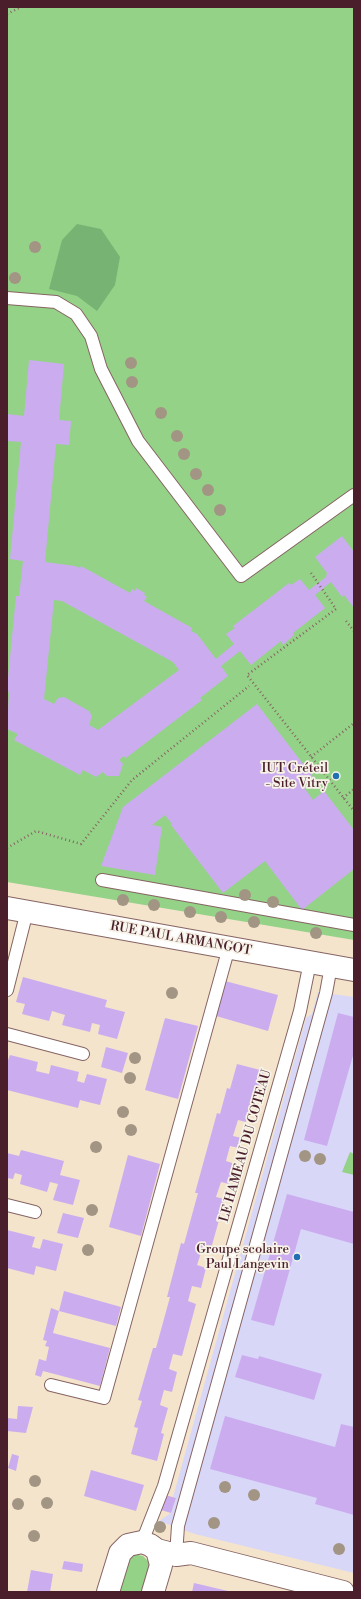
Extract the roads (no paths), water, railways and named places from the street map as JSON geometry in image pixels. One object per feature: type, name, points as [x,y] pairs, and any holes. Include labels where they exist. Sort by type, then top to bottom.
[{"type":"street","name":"RUE PAUL ARMANGOT","points":[[17,910],[354,970]]},
{"type":"street","points":[[108,1592],[120,1553],[128,1545],[191,1553],[344,1592]]},
{"type":"street","points":[[153,1592],[161,1565],[158,1549]]},
{"type":"lane","points":[[7,298],[56,302],[76,314],[91,336],[101,369],[138,441],[241,576],[354,495]]},
{"type":"lane","points":[[102,880],[354,926]]},
{"type":"lane","points":[[7,990],[17,910]]},
{"type":"lane","points":[[52,1385],[104,1398],[229,947]]},
{"type":"lane","name":"LE HAMEAU DU COTEAU","points":[[158,1549],[164,1486],[300,1010],[310,962]]},
{"type":"lane","points":[[158,1549],[178,1526],[326,993],[331,966]]},
{"type":"lane","points":[[7,1034],[83,1054]]},
{"type":"lane","points":[[7,1204],[35,1212]]},
{"type":"place","name":"IUT Créteil - Site Vitry","points":[[336,776]]},
{"type":"place","name":"Groupe scolaire Paul Langevin","points":[[297,1257]]}]
